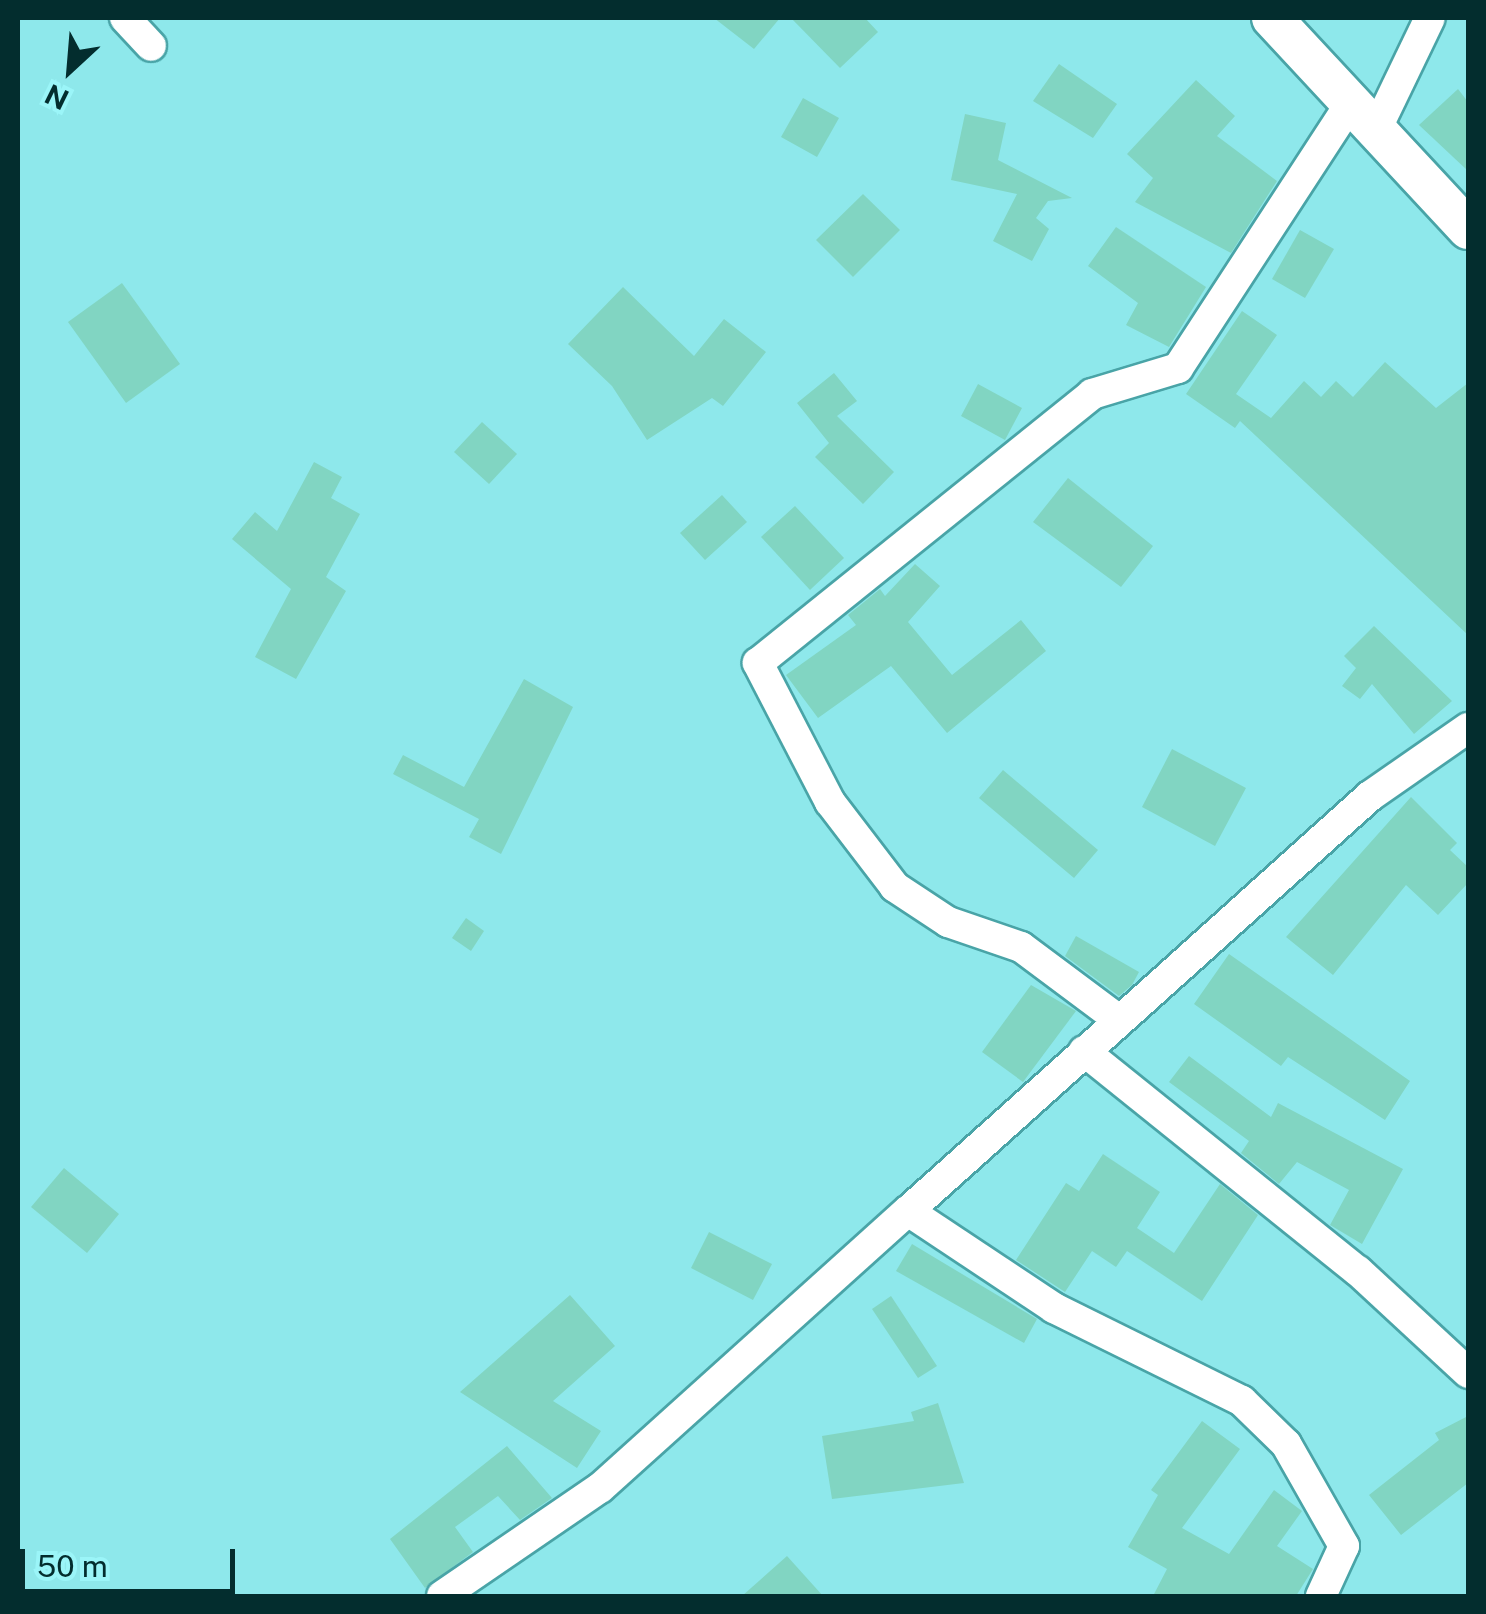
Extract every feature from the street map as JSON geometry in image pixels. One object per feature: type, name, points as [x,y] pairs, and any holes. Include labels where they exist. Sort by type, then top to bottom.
[{"type":"main road","points":[[1272,18],[1468,228]]},
{"type":"street","points":[[126,18],[151,46]]},
{"type":"street","points":[[1119,1020],[1021,947],[961,928],[894,887],[830,802],[758,663],[1092,394],[1178,368],[1364,116],[1430,18]]},
{"type":"street","points":[[442,1596],[600,1488],[1370,796],[1468,728]]},
{"type":"street","points":[[1084,1051],[1358,1271],[1468,1374]]},
{"type":"street","points":[[908,1211],[1054,1308],[1242,1401],[1286,1444],[1344,1546],[1321,1596]]},
{"type":"building","points":[[714,18],[780,18],[754,49]]},
{"type":"building","points":[[791,18],[865,18],[878,32],[840,68]]},
{"type":"building","points":[[1059,64],[1117,104],[1093,138],[1033,101]]},
{"type":"building","points":[[1196,80],[1235,116],[1217,136],[1277,181],[1231,253],[1135,202],[1153,178],[1127,154]]},
{"type":"building","points":[[1458,89],[1468,102],[1468,171],[1419,125]]},
{"type":"building","points":[[803,98],[839,118],[817,157],[781,137]]},
{"type":"building","points":[[965,114],[1006,123],[998,160],[1072,198],[1048,201],[1036,218],[1049,229],[1032,261],[993,241],[1017,194],[951,180]]},
{"type":"building","points":[[863,194],[900,230],[853,277],[816,240]]},
{"type":"building","points":[[1116,227],[1206,287],[1169,347],[1126,325],[1138,303],[1088,266]]},
{"type":"building","points":[[1300,230],[1334,249],[1305,298],[1272,279]]},
{"type":"building","points":[[122,283],[180,364],[126,403],[68,322]]},
{"type":"building","points":[[623,287],[694,356],[724,319],[766,352],[723,406],[712,398],[647,440],[612,386],[568,344]]},
{"type":"building","points":[[1242,311],[1277,335],[1236,394],[1271,418],[1304,381],[1321,397],[1336,381],[1353,397],[1385,362],[1436,408],[1468,383],[1468,635],[1240,421],[1235,428],[1186,394]]},
{"type":"building","points":[[834,373],[857,401],[837,416],[894,472],[863,504],[815,457],[829,443],[797,403]]},
{"type":"building","points":[[978,384],[1022,408],[1005,440],[961,416]]},
{"type":"building","points":[[482,422],[517,454],[489,484],[454,452]]},
{"type":"building","points":[[314,462],[342,477],[331,498],[360,514],[326,577],[346,591],[296,679],[255,657],[291,589],[232,539],[255,512],[277,531]]},
{"type":"building","points":[[1068,478],[1153,546],[1121,587],[1033,522]]},
{"type":"building","points":[[722,495],[747,522],[705,560],[680,533]]},
{"type":"building","points":[[795,506],[844,558],[810,590],[761,537]]},
{"type":"building","points":[[915,564],[940,586],[908,622],[952,675],[1021,620],[1046,651],[947,733],[891,666],[818,718],[786,675],[856,625],[848,615],[880,589],[885,596]]},
{"type":"building","points":[[1374,626],[1452,701],[1414,734],[1372,684],[1360,699],[1342,686],[1356,668],[1344,656]]},
{"type":"building","points":[[524,679],[573,707],[501,854],[469,837],[479,819],[393,774],[403,755],[464,787]]},
{"type":"building","points":[[1172,749],[1246,788],[1215,846],[1142,807]]},
{"type":"building","points":[[1003,770],[1098,850],[1074,878],[979,798]]},
{"type":"building","points":[[1411,797],[1457,843],[1450,850],[1468,867],[1468,883],[1438,915],[1406,885],[1333,975],[1286,937]]},
{"type":"building","points":[[466,918],[484,931],[471,951],[452,938]]},
{"type":"building","points":[[1076,936],[1139,972],[1132,985],[1119,996],[1065,956]]},
{"type":"building","points":[[1229,954],[1410,1081],[1385,1120],[1288,1057],[1281,1066],[1194,1004]]},
{"type":"building","points":[[1031,985],[1076,1011],[1023,1082],[982,1052]]},
{"type":"building","points":[[1189,1056],[1271,1117],[1278,1103],[1403,1169],[1362,1244],[1330,1225],[1349,1190],[1297,1162],[1279,1184],[1241,1153],[1249,1141],[1169,1082]]},
{"type":"building","points":[[1103,1154],[1160,1192],[1137,1228],[1174,1253],[1220,1184],[1258,1215],[1202,1301],[1127,1251],[1116,1267],[1092,1251],[1065,1292],[1016,1260],[1066,1183],[1079,1191]]},
{"type":"building","points":[[64,1168],[119,1214],[87,1253],[31,1207]]},
{"type":"building","points":[[709,1232],[772,1264],[753,1300],[691,1268]]},
{"type":"building","points":[[912,1244],[1037,1319],[1024,1343],[896,1271]]},
{"type":"building","points":[[570,1295],[615,1346],[553,1401],[601,1431],[577,1468],[460,1392]]},
{"type":"building","points":[[891,1296],[937,1366],[918,1378],[872,1309]]},
{"type":"building","points":[[938,1403],[964,1483],[832,1499],[822,1436],[914,1421],[911,1412]]},
{"type":"building","points":[[1468,1416],[1468,1483],[1401,1535],[1369,1495],[1439,1440],[1435,1433]]},
{"type":"building","points":[[1202,1421],[1240,1449],[1182,1528],[1229,1554],[1274,1490],[1302,1511],[1277,1546],[1313,1569],[1296,1596],[1153,1596],[1167,1569],[1128,1547],[1158,1495],[1151,1490]]},
{"type":"building","points":[[507,1446],[552,1498],[520,1520],[498,1496],[455,1527],[473,1552],[425,1588],[390,1539]]},
{"type":"building","points":[[787,1556],[823,1596],[742,1596]]}]
